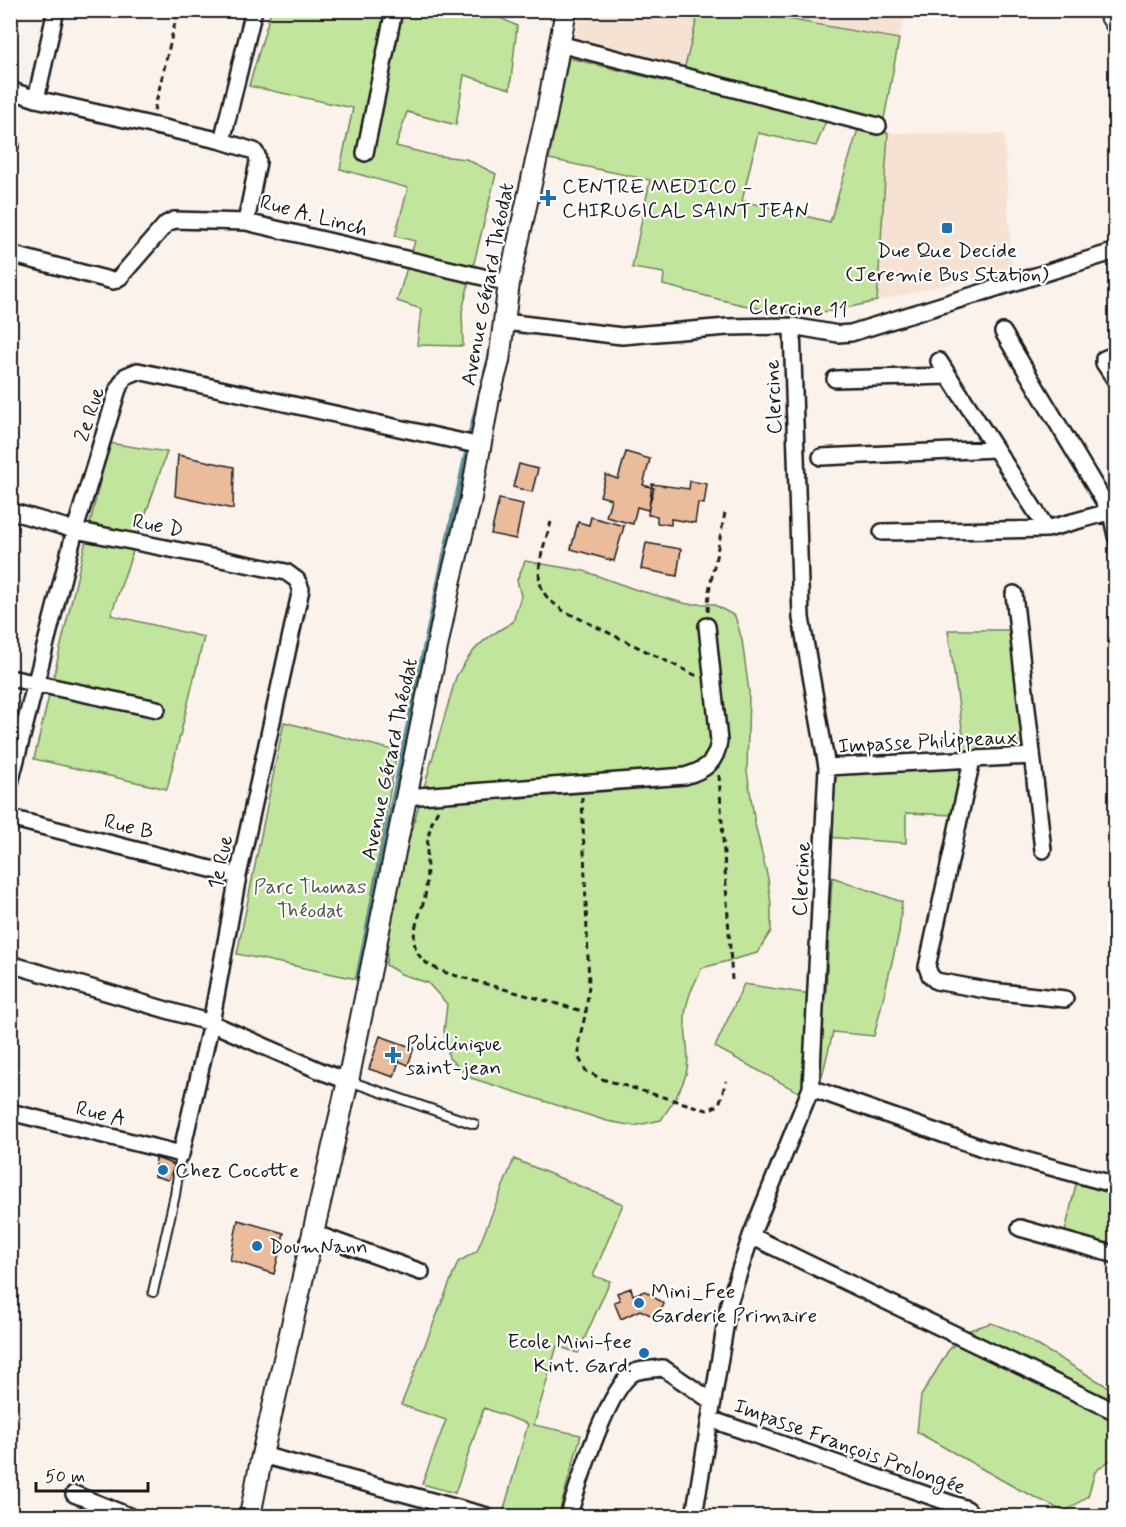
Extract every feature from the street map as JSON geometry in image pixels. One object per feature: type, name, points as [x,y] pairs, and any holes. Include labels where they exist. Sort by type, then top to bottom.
[{"type":"street","points":[[36,99],[56,10]]},
{"type":"street","points":[[222,141],[254,10]]},
{"type":"street","points":[[364,153],[394,10]]},
{"type":"street","name":"Avenue Gérard Théodat","points":[[250,1516],[348,1081],[451,579],[470,504],[489,398],[499,361],[505,322],[506,283],[528,202],[566,10]]},
{"type":"street","points":[[1107,10],[1116,24]]},
{"type":"street","points":[[560,44],[878,126]]},
{"type":"street","name":"Rue A. Linch","points":[[10,90],[36,99],[222,141],[254,151],[258,155],[258,162],[246,222],[506,283]]},
{"type":"street","points":[[10,254],[113,281],[120,277],[166,224],[174,220],[246,222]]},
{"type":"street","name":"Clercine 11","points":[[505,322],[622,336],[727,327],[792,326],[838,334],[851,333],[1116,251]]},
{"type":"street","name":"Clercine","points":[[694,1516],[729,1303],[751,1236],[811,1088],[827,767],[807,663],[801,618],[792,326]]},
{"type":"street","points":[[1003,332],[1113,512],[1116,536]]},
{"type":"street","points":[[1116,354],[1104,359],[1104,363],[1116,381]]},
{"type":"street","points":[[939,361],[1047,529]]},
{"type":"street","name":"2e Rue","points":[[10,783],[75,530],[118,389],[126,376],[138,371],[481,446]]},
{"type":"street","points":[[835,380],[949,376]]},
{"type":"street","points":[[821,457],[995,449]]},
{"type":"street","name":"Rue D","points":[[10,512],[75,530],[286,572],[297,580]]},
{"type":"street","points":[[882,532],[1047,529],[1113,512]]},
{"type":"street","name":"1e Rue","points":[[181,1154],[211,1023],[238,876],[301,589],[297,580]]},
{"type":"street","points":[[1014,594],[1043,850]]},
{"type":"street","points":[[406,797],[685,776],[700,772],[710,765],[717,754],[719,741],[707,626]]},
{"type":"street","points":[[10,678],[157,709]]},
{"type":"street","name":"Impasse Philippeaux","points":[[827,767],[1031,756]]},
{"type":"street","points":[[972,760],[927,967],[930,975],[936,981],[991,991],[1065,999]]},
{"type":"street","name":"Rue B","points":[[10,818],[238,876]]},
{"type":"street","points":[[10,964],[211,1023],[348,1081]]},
{"type":"street","points":[[811,1088],[985,1149],[1116,1185]]},
{"type":"street","name":"Rue A","points":[[10,1112],[181,1154]]},
{"type":"street","points":[[1020,1228],[1116,1254]]},
{"type":"street","points":[[313,1233],[421,1272]]},
{"type":"street","points":[[751,1236],[1116,1412]]},
{"type":"street","points":[[574,1515],[592,1442],[621,1385],[635,1372],[663,1368],[713,1402]]},
{"type":"street","name":"Impasse François Prolongée","points":[[710,1419],[967,1509],[973,1516]]},
{"type":"street","points":[[262,1455],[487,1516]]},
{"type":"street","points":[[74,1494],[101,1512],[129,1516]]},
{"type":"lane","points":[[348,1081],[474,1124]]},
{"type":"lane","points":[[153,1292],[181,1154]]},
{"type":"path","points":[[151,125],[178,10]]},
{"type":"path","points":[[707,626],[709,591],[725,513]]},
{"type":"path","points":[[551,522],[541,558],[539,578],[546,596],[562,610],[714,684]]},
{"type":"path","points":[[717,754],[732,980]]},
{"type":"path","points":[[581,783],[589,985],[586,1012],[579,1040],[579,1058],[586,1071],[602,1079],[707,1110],[719,1105],[726,1081]]},
{"type":"path","points":[[454,793],[442,804],[429,832],[425,898],[414,933],[415,947],[422,960],[435,969],[450,974],[586,1012]]},
{"type":"shaded area","points":[[580,11],[699,11],[684,70],[574,42]]},
{"type":"shaded area","points":[[743,11],[907,11],[899,39]]},
{"type":"shaded area","points":[[888,133],[1004,134],[1012,269],[877,301]]},
{"type":"green space","points":[[271,11],[487,11],[517,26],[510,89],[464,75],[456,125],[407,112],[396,146],[432,155],[466,159],[496,174],[462,311],[463,346],[417,345],[421,309],[397,301],[415,241],[395,236],[408,188],[340,169],[353,108],[249,86]]},
{"type":"green space","points":[[699,11],[743,11],[899,39],[884,119],[684,70]]},
{"type":"green space","points":[[569,58],[826,121],[816,146],[758,133],[742,201],[830,222],[858,129],[888,133],[877,301],[822,312],[782,312],[742,305],[663,285],[664,273],[632,268],[650,180],[549,159]]},
{"type":"green space","points":[[109,443],[167,452],[111,615],[204,637],[167,789],[34,759]]},
{"type":"green space","points":[[525,561],[584,571],[634,589],[687,604],[713,604],[735,616],[742,640],[749,692],[747,771],[755,824],[768,879],[771,931],[757,953],[702,968],[687,1004],[685,1024],[688,1060],[681,1086],[661,1120],[634,1126],[607,1121],[471,1078],[449,1058],[444,1031],[447,1004],[428,983],[401,974],[386,965],[390,919],[402,863],[456,677],[480,645],[513,622],[521,596],[517,580]]},
{"type":"green space","points":[[948,630],[1011,630],[1024,749],[966,756]]},
{"type":"green space","name":"Parc Thomas Théodat","points":[[284,722],[397,751],[357,979],[237,954]]},
{"type":"green space","points":[[961,767],[954,815],[906,813],[906,843],[826,837],[837,772]]},
{"type":"green space","points":[[832,877],[902,902],[899,933],[874,1036],[833,1032],[822,1076],[798,1092],[715,1047],[744,984],[804,993],[826,993]]},
{"type":"green space","points":[[514,1159],[623,1204],[593,1276],[610,1281],[578,1353],[557,1346],[534,1425],[581,1435],[558,1516],[528,1516],[504,1509],[528,1424],[484,1408],[455,1493],[422,1484],[446,1420],[401,1405],[458,1262],[477,1251]]},
{"type":"green space","points":[[1076,1184],[1115,1194],[1115,1263],[1062,1245]]},
{"type":"green space","points":[[991,1323],[1015,1332],[1115,1391],[1115,1456],[1095,1472],[1088,1496],[1065,1512],[1016,1488],[917,1432],[921,1396],[948,1351],[967,1331]]},
{"type":"building","points":[[10,141],[20,144],[10,182]]},
{"type":"building","points":[[626,452],[650,459],[643,485],[654,488],[648,510],[637,507],[633,524],[606,517],[611,499],[600,496],[606,475],[618,479]]},
{"type":"building","points":[[178,455],[234,467],[233,509],[175,496]]},
{"type":"building","points":[[519,464],[538,469],[532,492],[513,487]]},
{"type":"building","points":[[690,481],[707,484],[704,504],[698,503],[695,523],[671,519],[671,525],[657,523],[657,516],[648,515],[652,484],[689,489]]},
{"type":"building","points":[[499,499],[523,504],[516,539],[491,534]]},
{"type":"building","points":[[591,517],[624,526],[614,561],[571,549],[578,522],[589,525]]},
{"type":"building","points":[[646,543],[681,549],[677,576],[641,569]]},
{"type":"building","name":"Policlinique saint-jean","points":[[380,1036],[414,1048],[408,1065],[399,1061],[394,1077],[369,1069]]},
{"type":"building","name":"Chez Cocotte","points":[[156,1158],[175,1165],[168,1180],[154,1176]]},
{"type":"building","name":"DoumNann","points":[[238,1220],[284,1233],[274,1274],[230,1260]]},
{"type":"building","name":"Mini_Fee Garderie Primaire","points":[[631,1288],[633,1295],[645,1291],[664,1304],[657,1318],[640,1310],[621,1319],[614,1302],[620,1300],[617,1293]]},
{"type":"waterway","points":[[469,437],[492,346]]},
{"type":"waterway","points":[[357,979],[404,743],[467,449]]},
{"type":"place","name":"CENTRE MEDICO - CHIRUGICAL SAINT JEAN","points":[[548,198]]},
{"type":"place","name":"Due Que Decide (Jeremie Bus Station)","points":[[947,228]]},
{"type":"place","name":"Policlinique saint-jean","points":[[393,1055]]},
{"type":"place","name":"Chez Cocotte","points":[[163,1170]]},
{"type":"place","name":"DoumNann","points":[[257,1246]]},
{"type":"place","name":"Mini_Fee Garderie Primaire","points":[[639,1303]]},
{"type":"place","name":"Ecole Mini-fee Kint. Gard.","points":[[644,1353]]}]
